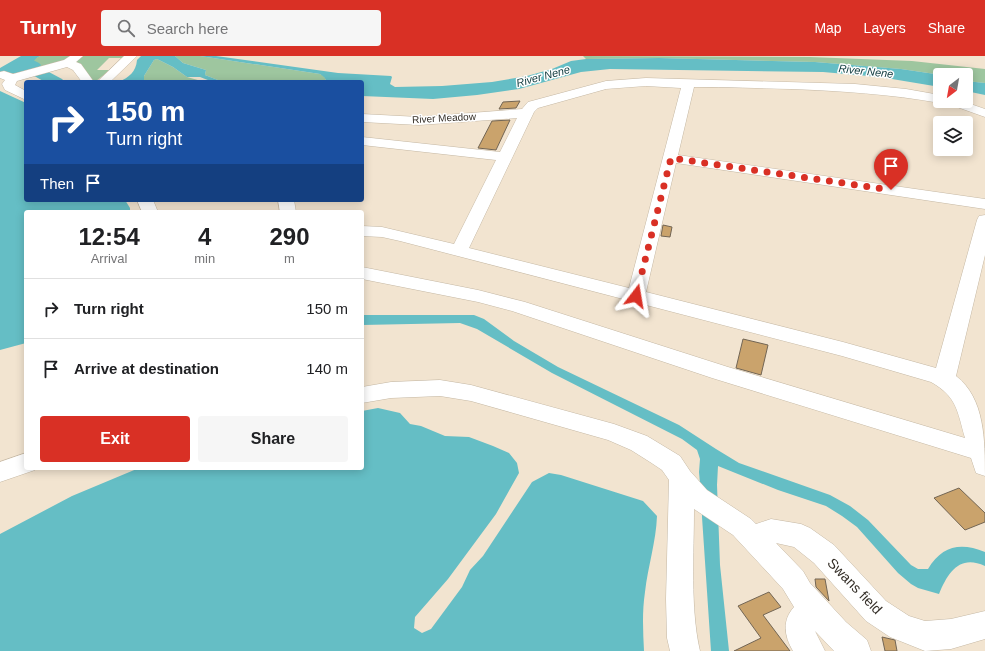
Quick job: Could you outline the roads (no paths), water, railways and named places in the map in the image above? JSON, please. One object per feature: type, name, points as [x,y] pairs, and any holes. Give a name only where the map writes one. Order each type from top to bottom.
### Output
[{"type":"street","points":[[105,80],[131,56]]},
{"type":"street","points":[[24,95],[10,87],[5,76],[30,74],[73,59],[87,80]]},
{"type":"street","points":[[459,251],[526,113],[530,107],[537,104],[606,85],[646,82],[856,88],[906,93],[933,98]]},
{"type":"street","points":[[636,296],[688,84]]},
{"type":"street","points":[[970,108],[985,113]]},
{"type":"street","name":"River Meadow","points":[[364,118],[419,121],[526,113]]},
{"type":"street","points":[[364,141],[505,157]]},
{"type":"street","points":[[671,158],[985,204]]},
{"type":"street","points":[[944,379],[985,220]]},
{"type":"street","points":[[364,230],[382,232],[459,251],[924,371],[950,383],[966,401],[983,459]]},
{"type":"street","points":[[364,273],[478,296],[518,306],[983,459]]},
{"type":"street","points":[[364,395],[391,390],[433,388],[471,393],[614,433],[639,443],[671,463],[689,488],[726,517],[742,527],[793,580],[800,592],[813,607],[856,651]]},
{"type":"street","points":[[0,472],[24,464]]},
{"type":"street","points":[[685,651],[682,638],[680,599],[689,488]]},
{"type":"street","name":"Swans field","points":[[751,537],[771,530],[801,536],[824,554],[876,611],[900,628],[925,636],[951,634],[985,625]]},
{"type":"street","points":[[810,651],[801,636],[800,622],[813,607]]},
{"type":"water","points":[[21,56],[40,56],[33,60],[41,65],[39,68],[18,74],[0,73],[0,68]]},
{"type":"water","points":[[141,56],[175,56],[183,63],[206,70],[205,75],[218,80],[208,80],[200,77],[187,77],[173,67],[157,59],[154,60],[144,76],[144,80],[122,80],[134,71],[137,60]]},
{"type":"water","points":[[200,56],[216,56],[338,73],[391,76],[390,84],[395,87],[442,86],[492,82],[527,76],[552,69],[571,61],[586,59],[659,58],[815,62],[901,69],[933,74],[933,86],[880,77],[823,72],[610,69],[581,72],[519,89],[433,99],[364,96],[364,80],[326,80],[320,74]]},
{"type":"water","points":[[973,82],[985,83],[985,95],[973,92]]},
{"type":"water","points":[[0,91],[24,102],[24,202],[126,202],[130,210],[24,210],[24,344],[0,350]]},
{"type":"water","points":[[364,315],[474,315],[484,319],[514,341],[558,367],[679,425],[739,463],[830,495],[850,506],[868,520],[911,565],[918,569],[928,569],[939,555],[952,548],[960,547],[968,547],[985,552],[985,566],[969,562],[956,567],[946,579],[939,594],[918,588],[898,573],[857,527],[826,506],[778,490],[718,466],[717,485],[720,565],[729,651],[711,651],[699,472],[700,459],[697,450],[682,439],[552,373],[477,329],[460,323],[364,325]]},
{"type":"water","points":[[378,408],[400,413],[410,424],[421,426],[445,436],[469,437],[493,446],[509,453],[517,463],[519,473],[496,514],[448,579],[415,617],[414,628],[422,633],[431,629],[462,587],[470,570],[483,556],[532,482],[549,473],[561,475],[643,501],[657,516],[644,599],[644,651],[0,651],[0,534],[72,496],[134,470],[364,470],[364,411]]},
{"type":"waterway","name":"River Nene","points":[[31,56],[23,62],[25,65],[53,80]]}]
